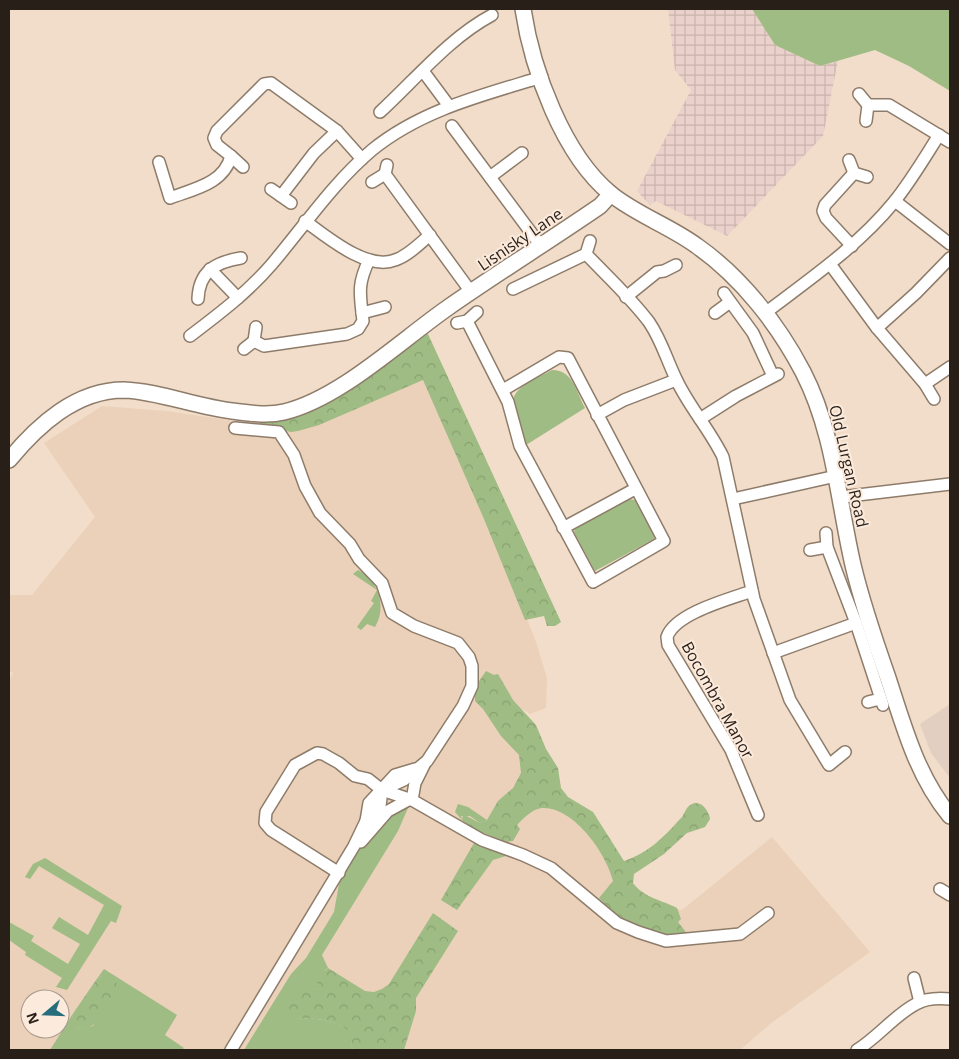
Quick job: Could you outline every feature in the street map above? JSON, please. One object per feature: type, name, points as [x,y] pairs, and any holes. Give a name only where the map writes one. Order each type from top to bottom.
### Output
[{"type":"street","name":"Old Lurgan Road","points":[[523,9],[526,32],[554,112],[574,152],[596,180],[611,194],[631,208],[696,245],[733,276],[765,313],[784,340],[807,381],[822,416],[841,497],[853,565],[905,729],[925,780],[950,816]]},
{"type":"street","points":[[388,109],[423,71],[483,27],[492,15]]},
{"type":"street","points":[[423,71],[449,106]]},
{"type":"street","points":[[190,336],[238,298],[271,265],[326,195],[362,160],[402,131],[449,106],[542,77]]},
{"type":"street","points":[[243,167],[217,145],[214,138],[217,131],[264,84],[271,83],[337,131],[362,160]]},
{"type":"street","points":[[860,94],[868,106],[866,121]]},
{"type":"street","points":[[868,106],[889,105],[950,142]]},
{"type":"street","points":[[452,126],[541,246]]},
{"type":"street","points":[[282,196],[314,154],[337,131]]},
{"type":"street","points":[[765,313],[852,246],[895,201],[939,135]]},
{"type":"street","points":[[490,177],[522,153]]},
{"type":"street","points":[[159,162],[171,204],[221,176],[228,167],[231,156]]},
{"type":"street","points":[[849,160],[854,173]]},
{"type":"street","points":[[372,182],[386,169],[471,292]]},
{"type":"street","points":[[852,246],[826,218],[823,211],[825,205],[854,173]]},
{"type":"street","points":[[854,173],[867,177]]},
{"type":"street","points":[[271,189],[291,203]]},
{"type":"street","name":"Lisnisky Lane","points":[[9,460],[36,431],[66,407],[86,396],[102,392],[125,390],[211,409],[257,414],[282,412],[312,404],[332,392],[445,309],[600,206],[611,194]]},
{"type":"street","points":[[895,201],[950,244]]},
{"type":"street","points":[[305,221],[341,247],[370,260],[386,263],[398,260],[430,235]]},
{"type":"street","points":[[519,289],[586,254],[590,241]]},
{"type":"street","points":[[586,254],[648,321],[664,346],[676,380],[723,457],[752,591],[790,700],[832,769],[845,752]]},
{"type":"street","points":[[198,299],[198,285],[210,269],[224,261],[242,258]]},
{"type":"street","points":[[877,328],[916,293],[950,258]]},
{"type":"street","points":[[254,340],[264,346],[347,334],[358,329],[363,321],[358,291],[361,276],[370,260]]},
{"type":"street","points":[[626,297],[657,272],[679,264]]},
{"type":"street","points":[[830,264],[877,328],[925,384],[934,399]]},
{"type":"street","points":[[210,269],[238,298]]},
{"type":"street","points":[[700,419],[777,375],[754,333],[727,297],[716,313]]},
{"type":"street","points":[[362,313],[385,307]]},
{"type":"street","points":[[478,312],[462,322],[503,390],[517,429],[520,446],[593,582],[664,541],[635,489],[568,358],[559,357],[503,390]]},
{"type":"street","points":[[244,349],[254,340],[256,327]]},
{"type":"street","points":[[925,384],[950,367]]},
{"type":"street","points":[[597,415],[624,400],[676,380]]},
{"type":"street","points":[[235,428],[279,432],[294,455],[306,486],[320,513],[350,544],[354,552],[382,583],[392,613],[414,626],[458,643],[469,656],[472,666],[470,694],[420,766],[411,800],[388,812],[361,843],[354,846]]},
{"type":"street","points":[[733,499],[836,476]]},
{"type":"street","points":[[841,497],[950,484]]},
{"type":"street","points":[[563,528],[635,489]]},
{"type":"street","points":[[826,533],[827,547],[856,623],[882,702],[868,702]]},
{"type":"street","points":[[810,550],[827,547]]},
{"type":"street","name":"Bocombra Manor","points":[[752,591],[690,615],[676,624],[667,637],[668,644],[731,750],[758,815]]},
{"type":"street","points":[[773,653],[856,623]]},
{"type":"street","points":[[338,873],[271,830],[265,823],[266,812],[295,765],[317,753],[329,756],[355,776],[368,779],[382,790],[411,800],[482,840],[523,855],[551,868],[617,923],[659,939],[666,941],[697,940],[740,934],[768,913]]},
{"type":"street","points":[[231,1050],[354,846],[366,821],[370,803],[395,775],[420,766]]},
{"type":"street","points":[[940,889],[950,895]]},
{"type":"street","points":[[914,978],[920,1002]]},
{"type":"street","points":[[857,1050],[920,1002],[932,998],[950,999]]},
{"type":"shaded area","points":[[668,9],[752,9],[775,45],[820,66],[838,61],[823,136],[727,236],[656,201],[650,205],[637,191],[691,90],[675,70]]},
{"type":"shaded area","points":[[427,367],[536,642],[547,678],[546,708],[530,714],[491,689],[557,793],[591,823],[626,896],[682,910],[772,837],[870,952],[770,1024],[740,1050],[9,1050],[9,680],[13,673],[9,670],[9,595],[32,595],[95,517],[44,443],[102,406],[166,411],[241,422],[287,423]]},
{"type":"shaded area","points":[[950,704],[950,778],[931,753],[920,724]]},
{"type":"green space","points":[[752,9],[950,9],[950,91],[909,66],[875,50],[820,66],[775,45]]},
{"type":"green space","points":[[427,332],[561,622],[555,626],[547,626],[544,616],[525,620],[484,519],[423,380],[319,425],[298,431],[291,432],[260,425],[260,421],[276,417]]},
{"type":"green space","points":[[552,370],[559,371],[569,378],[585,408],[526,445],[513,400],[523,386]]},
{"type":"green space","points":[[628,499],[635,500],[654,534],[654,539],[595,571],[574,532],[575,529]]},
{"type":"green space","points":[[358,570],[371,580],[377,590],[353,574]]},
{"type":"green space","points":[[377,590],[380,603],[379,620],[375,627],[367,624],[361,630],[357,627],[374,603],[371,601]]},
{"type":"green space","points":[[486,671],[494,675],[498,674],[513,700],[536,725],[546,749],[558,768],[561,788],[568,797],[593,812],[624,861],[633,858],[655,844],[681,818],[689,806],[696,803],[706,809],[710,819],[705,827],[687,833],[664,854],[634,874],[633,883],[642,892],[677,908],[681,919],[678,922],[689,936],[665,936],[647,931],[620,917],[605,904],[599,898],[613,881],[604,858],[577,823],[554,809],[542,808],[528,814],[517,825],[520,829],[513,841],[507,842],[473,829],[462,820],[463,814],[480,823],[487,820],[498,801],[513,788],[521,773],[519,755],[501,736],[483,709],[475,701],[475,687]]},
{"type":"green space","points":[[458,804],[468,807],[487,820],[480,823],[470,816],[461,816],[462,820],[455,812]]},
{"type":"green space","points":[[401,808],[408,808],[398,831],[322,955],[328,968],[325,970],[318,990],[296,989],[294,1019],[326,1020],[341,1025],[354,1035],[351,1045],[353,1050],[244,1050],[291,974],[306,958],[334,912],[339,884],[356,853],[392,812]]},
{"type":"green space","points":[[480,842],[509,855],[493,860],[457,910],[441,900],[474,843]]},
{"type":"green space","points":[[45,858],[122,906],[116,923],[111,921],[68,989],[56,987],[62,978],[25,955],[26,952],[9,940],[9,922],[34,936],[31,941],[68,964],[80,944],[52,928],[59,917],[88,935],[104,905],[39,866],[30,879],[25,877],[33,864]]},
{"type":"green space","points":[[433,913],[458,931],[416,998],[416,1011],[404,1050],[353,1050],[351,1045],[353,1035],[340,1025],[326,1020],[294,1019],[286,1012],[290,992],[296,988],[318,990],[317,978],[328,968],[365,991],[374,992],[382,989],[389,984]]},
{"type":"green space","points":[[104,969],[177,1015],[165,1035],[184,1048],[182,1050],[50,1050],[57,1039],[70,1039],[70,1018],[72,1015],[77,1029],[93,1026],[99,1018],[103,975],[96,980]]},
{"type":"green space","points":[[103,975],[109,975],[115,980],[117,988],[115,994],[104,1013],[93,1025],[77,1029],[72,1015],[96,980]]}]
